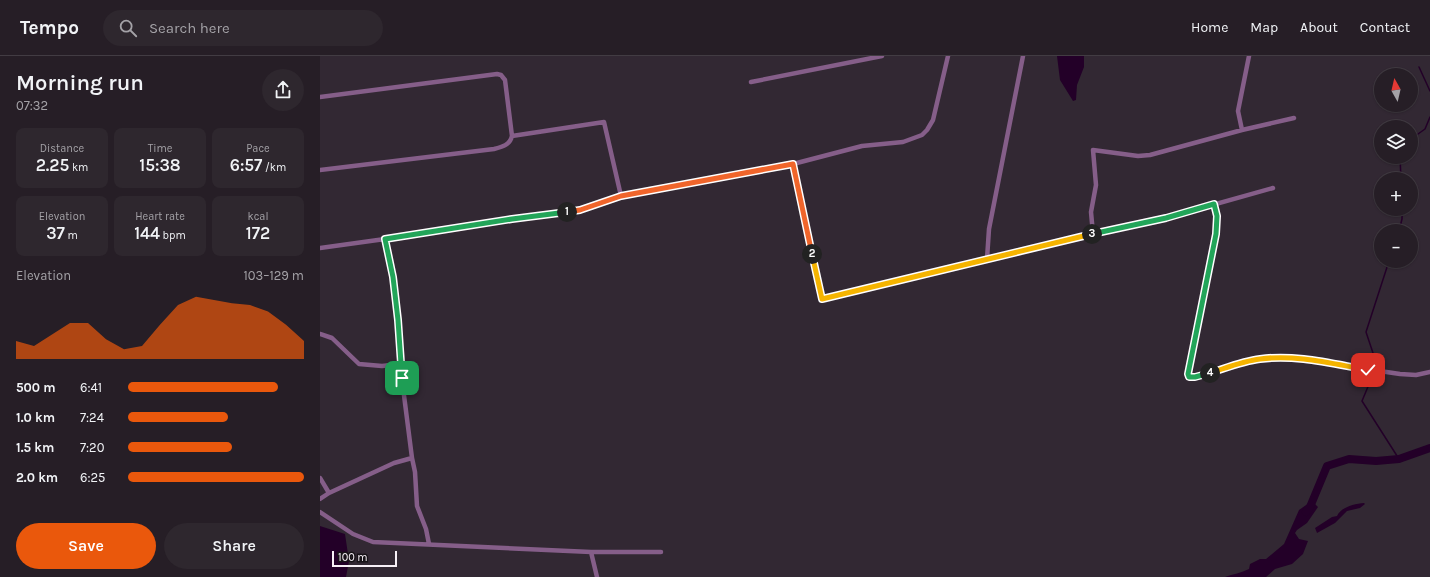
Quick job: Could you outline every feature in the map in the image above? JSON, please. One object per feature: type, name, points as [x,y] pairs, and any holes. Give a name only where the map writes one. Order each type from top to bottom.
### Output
[{"type":"street","points":[[751,82],[882,56]]},
{"type":"street","points":[[320,248],[580,210],[621,196],[793,164],[862,146],[903,142],[922,135],[928,130],[933,120],[948,56]]},
{"type":"street","points":[[987,259],[990,229],[1023,56]]},
{"type":"street","points":[[1242,130],[1238,111],[1249,56]]},
{"type":"street","points":[[320,97],[497,74],[501,75],[505,80],[512,136],[509,143],[494,149],[320,170]]},
{"type":"street","points":[[1093,234],[1091,212],[1096,186],[1093,150],[1143,156],[1294,118]]},
{"type":"street","points":[[512,136],[604,122],[621,196]]},
{"type":"street","points":[[793,164],[822,299],[1166,218],[1273,188]]},
{"type":"street","points":[[1214,204],[1217,216],[1216,229],[1189,365],[1189,377],[1195,377],[1252,360],[1277,357],[1409,375],[1430,372]]},
{"type":"street","points":[[385,239],[398,320],[400,364],[415,472],[417,506],[426,529],[429,544]]},
{"type":"street","points":[[320,334],[332,338],[359,364],[382,366],[400,364]]},
{"type":"street","points":[[320,499],[329,493],[394,463],[412,458]]},
{"type":"street","points":[[320,478],[329,493]]},
{"type":"street","points":[[320,512],[353,534],[373,542],[591,552],[661,552]]},
{"type":"street","points":[[591,552],[597,577]]},
{"type":"shaded area","points":[[1057,56],[1084,56],[1084,67],[1077,85],[1076,100],[1073,101],[1060,80]]},
{"type":"shaded area","points":[[1309,503],[1315,504],[1318,507],[1307,523],[1295,533],[1299,539],[1308,541],[1303,554],[1292,564],[1275,569],[1266,577],[1225,577],[1249,569],[1250,564],[1260,559],[1266,559],[1284,544],[1299,510]]},
{"type":"shaded area","points":[[1365,504],[1360,508],[1347,511],[1335,523],[1317,533],[1315,528],[1332,517],[1337,516],[1345,508]]},
{"type":"shaded area","points":[[320,526],[345,534],[349,561],[346,577],[320,577]]},
{"type":"waterway","points":[[1419,67],[1430,91]]},
{"type":"waterway","points":[[1418,134],[1425,129],[1430,117]]},
{"type":"waterway","points":[[1400,164],[1401,172]]},
{"type":"waterway","points":[[1401,224],[1402,216]]},
{"type":"waterway","points":[[1387,268],[1366,332],[1377,365],[1362,401],[1399,459]]},
{"type":"waterway","points":[[1306,512],[1310,507],[1327,466],[1349,459],[1376,461],[1399,459],[1430,448]]},
{"type":"route","points":[[402,378],[393,277],[385,239],[580,210],[621,196],[793,164],[822,299],[1166,218],[1214,204],[1217,216],[1216,234],[1195,333],[1189,365],[1189,377],[1195,377],[1252,360],[1277,357],[1368,370]]}]
